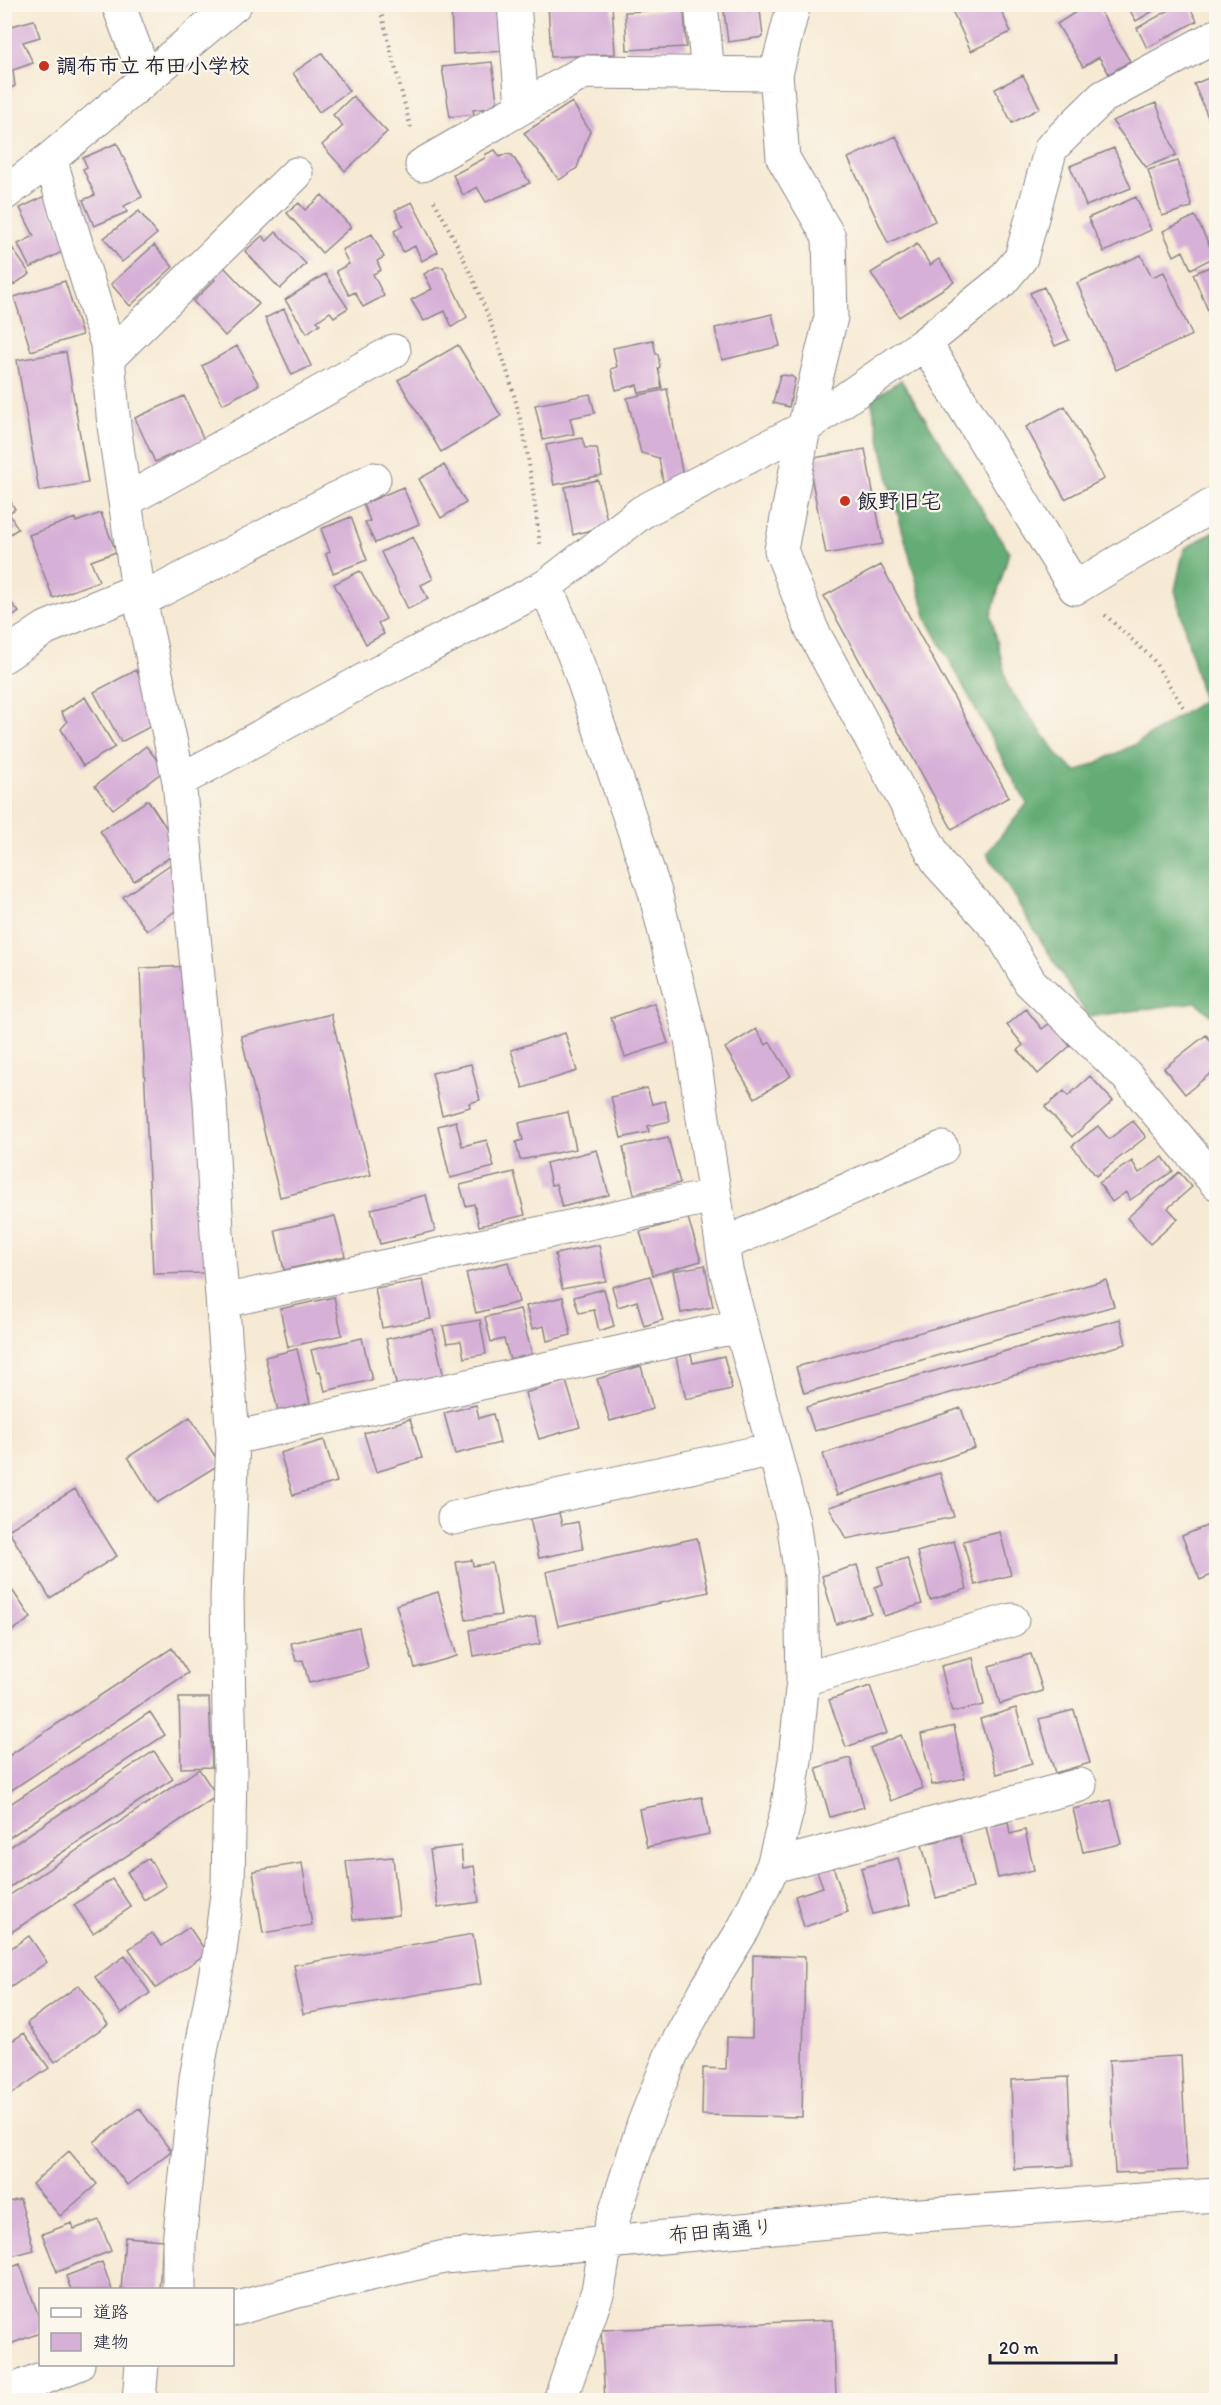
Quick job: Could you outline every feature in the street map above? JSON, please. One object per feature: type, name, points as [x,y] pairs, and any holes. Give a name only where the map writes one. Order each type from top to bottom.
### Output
[{"type":"street","points":[[118,4],[146,78]]},
{"type":"street","points":[[4,194],[50,159],[235,4]]},
{"type":"street","points":[[514,4],[522,106]]},
{"type":"street","points":[[701,4],[708,73]]},
{"type":"street","points":[[794,4],[776,74],[783,158],[829,237],[831,317],[804,428],[781,550],[812,630],[939,864],[1001,932],[1030,982],[1126,1075],[1216,1183]]},
{"type":"street","points":[[179,781],[366,679],[546,586],[642,512],[804,428],[925,343],[1001,282],[1021,258],[1051,148],[1103,97],[1216,36]]},
{"type":"street","points":[[422,165],[584,72],[776,74]]},
{"type":"street","points":[[50,159],[107,344],[114,426],[139,595],[179,781],[201,1002],[233,1438],[227,1598],[230,1772],[228,1886],[220,1951],[196,2078],[179,2243],[179,2288]]},
{"type":"street","points":[[108,358],[296,174]]},
{"type":"street","points":[[925,343],[1076,588],[1216,503]]},
{"type":"street","points":[[125,501],[394,351]]},
{"type":"street","points":[[4,657],[46,628],[139,595],[374,479]]},
{"type":"street","points":[[546,586],[578,665],[655,892],[691,1039],[722,1245],[739,1326],[792,1521],[801,1576],[803,1679],[789,1801],[773,1866],[744,1928],[706,1990],[672,2053],[644,2123],[606,2241],[598,2291],[560,2400]]},
{"type":"street","points":[[722,1245],[942,1148]]},
{"type":"street","points":[[223,1301],[714,1196]]},
{"type":"street","points":[[233,1438],[739,1326]]},
{"type":"street","points":[[454,1518],[774,1449]]},
{"type":"street","points":[[803,1679],[1012,1620]]},
{"type":"street","points":[[773,1866],[1080,1785]]},
{"type":"street","name":"布田南通り","points":[[234,2309],[294,2292],[444,2257],[872,2218],[1216,2195]]},
{"type":"street","points":[[4,2394],[73,2366]]},
{"type":"street","points":[[139,2400],[142,2366]]},
{"type":"path","points":[[379,4],[428,190],[454,236],[500,346],[524,436],[546,586]]},
{"type":"path","points":[[1076,588],[1152,658],[1184,708]]},
{"type":"green space","points":[[901,380],[1009,552],[991,616],[1008,687],[1061,759],[1077,772],[1136,744],[1203,701],[1175,590],[1184,549],[1216,530],[1216,1020],[1196,1002],[1088,1017],[987,853],[1027,804],[927,619],[891,489],[871,399]]},
{"type":"building","points":[[451,4],[501,4],[504,51],[453,54]]},
{"type":"building","points":[[548,4],[612,4],[615,54],[551,57]]},
{"type":"building","points":[[723,4],[746,4],[747,11],[760,10],[763,37],[728,42]]},
{"type":"building","points":[[949,4],[998,4],[1011,32],[971,51]]},
{"type":"building","points":[[1088,4],[1096,4],[1130,61],[1109,74],[1099,57],[1083,67],[1057,24]]},
{"type":"building","points":[[1126,4],[1165,4],[1136,21]]},
{"type":"building","points":[[1180,4],[1188,4],[1197,21],[1147,48],[1137,28]]},
{"type":"building","points":[[684,9],[686,47],[627,50],[625,12]]},
{"type":"building","points":[[34,20],[40,37],[23,42],[33,63],[13,70],[15,86],[4,91],[4,28]]},
{"type":"building","points":[[322,53],[349,91],[319,112],[293,73]]},
{"type":"building","points":[[492,62],[497,101],[490,108],[473,110],[474,114],[450,117],[442,67]]},
{"type":"building","points":[[1023,75],[1040,108],[1012,123],[995,89]]},
{"type":"building","points":[[1216,75],[1216,136],[1194,84]]},
{"type":"building","points":[[353,96],[387,132],[345,171],[322,145],[343,126],[333,115]]},
{"type":"building","points":[[572,102],[590,131],[577,168],[559,180],[524,133]]},
{"type":"building","points":[[1156,103],[1176,155],[1146,167],[1112,121]]},
{"type":"building","points":[[896,136],[935,221],[888,243],[848,158]]},
{"type":"building","points":[[117,143],[142,197],[124,206],[127,212],[94,226],[83,200],[95,195],[83,169],[87,167],[83,158]]},
{"type":"building","points":[[1114,148],[1131,188],[1086,206],[1070,166]]},
{"type":"building","points":[[495,150],[500,157],[506,154],[512,155],[530,183],[486,202],[477,187],[463,195],[453,175]]},
{"type":"building","points":[[1178,161],[1192,207],[1162,216],[1148,170]]},
{"type":"building","points":[[322,195],[351,227],[322,253],[287,213],[299,203],[305,210]]},
{"type":"building","points":[[45,196],[70,248],[30,268],[18,244],[34,236],[20,208]]},
{"type":"building","points":[[1136,197],[1151,230],[1104,252],[1088,218]]},
{"type":"building","points":[[412,202],[438,252],[422,261],[415,246],[403,252],[394,231],[403,226],[395,210]]},
{"type":"building","points":[[139,211],[157,234],[122,262],[104,238]]},
{"type":"building","points":[[1195,216],[1215,257],[1191,269],[1183,251],[1174,256],[1163,231]]},
{"type":"building","points":[[276,232],[306,264],[280,289],[245,251],[262,236],[267,241]]},
{"type":"building","points":[[372,234],[384,257],[377,261],[381,270],[373,274],[384,296],[363,307],[355,292],[349,295],[336,271],[349,264],[342,250]]},
{"type":"building","points":[[4,236],[30,274],[4,291]]},
{"type":"building","points":[[917,244],[930,265],[939,259],[954,282],[899,317],[871,273]]},
{"type":"building","points":[[154,245],[173,267],[130,306],[111,284]]},
{"type":"building","points":[[1141,255],[1152,277],[1164,272],[1192,335],[1116,370],[1077,283]]},
{"type":"building","points":[[1216,264],[1216,316],[1211,318],[1193,274]]},
{"type":"building","points":[[224,267],[259,304],[225,336],[193,301],[215,280],[212,277]]},
{"type":"building","points":[[436,267],[443,267],[467,317],[452,327],[445,311],[424,321],[411,300],[432,289],[424,274]]},
{"type":"building","points":[[325,274],[348,308],[334,317],[330,312],[317,321],[320,324],[307,333],[285,300]]},
{"type":"building","points":[[65,281],[82,335],[31,351],[14,297]]},
{"type":"building","points":[[1044,287],[1069,340],[1055,346],[1030,293]]},
{"type":"building","points":[[284,309],[311,366],[292,375],[265,318]]},
{"type":"building","points":[[772,314],[780,346],[722,360],[715,328]]},
{"type":"building","points":[[653,340],[656,354],[658,354],[662,388],[639,393],[637,385],[616,390],[611,369],[617,367],[613,348]]},
{"type":"building","points":[[458,345],[501,416],[441,452],[398,380]]},
{"type":"building","points":[[237,346],[259,385],[223,404],[202,366]]},
{"type":"building","points":[[66,352],[88,483],[39,491],[17,360]]},
{"type":"building","points":[[780,375],[791,376],[795,379],[789,407],[773,403]]},
{"type":"building","points":[[667,389],[683,477],[663,482],[659,458],[641,453],[627,398]]},
{"type":"building","points":[[590,394],[595,413],[570,418],[574,434],[543,440],[535,405]]},
{"type":"building","points":[[184,396],[204,440],[155,462],[135,418]]},
{"type":"building","points":[[1065,406],[1104,479],[1065,499],[1026,427]]},
{"type":"building","points":[[582,438],[585,448],[597,448],[602,475],[554,485],[546,445]]},
{"type":"building","name":"飯野旧宅","points":[[865,449],[883,544],[826,554],[808,459]]},
{"type":"building","points":[[444,465],[466,503],[441,518],[419,479]]},
{"type":"building","points":[[598,480],[608,525],[573,535],[565,487]]},
{"type":"building","points":[[403,487],[419,524],[375,543],[365,522],[370,521],[363,504]]},
{"type":"building","points":[[4,491],[15,509],[9,513],[18,529],[4,538]]},
{"type":"building","points":[[101,513],[116,552],[91,561],[99,581],[53,598],[29,535],[75,518],[76,522]]},
{"type":"building","points":[[351,517],[367,560],[333,573],[326,554],[330,552],[321,529]]},
{"type":"building","points":[[413,537],[433,579],[421,585],[428,599],[408,609],[381,552]]},
{"type":"building","points":[[881,565],[1009,797],[952,829],[824,596]]},
{"type":"building","points":[[360,571],[386,619],[378,623],[384,634],[366,644],[334,584]]},
{"type":"building","points":[[4,594],[19,612],[4,623]]},
{"type":"building","points":[[136,670],[163,720],[121,742],[94,692]]},
{"type":"building","points":[[85,697],[115,747],[83,766],[61,729],[67,722],[61,712]]},
{"type":"building","points":[[146,746],[165,770],[113,809],[95,786]]},
{"type":"building","points":[[148,800],[181,850],[134,881],[100,831]]},
{"type":"building","points":[[171,864],[181,907],[147,931],[123,897]]},
{"type":"building","points":[[193,966],[206,1273],[153,1274],[140,968]]},
{"type":"building","points":[[654,1003],[668,1043],[625,1057],[611,1018]]},
{"type":"building","points":[[1026,1009],[1042,1029],[1050,1023],[1070,1046],[1038,1074],[1018,1050],[1023,1045],[1007,1025]]},
{"type":"building","points":[[331,1014],[371,1175],[280,1197],[241,1036]]},
{"type":"building","points":[[756,1029],[766,1045],[770,1042],[791,1076],[755,1098],[725,1048]]},
{"type":"building","points":[[565,1033],[577,1071],[523,1088],[511,1050]]},
{"type":"building","points":[[1206,1035],[1216,1048],[1216,1069],[1185,1094],[1164,1068]]},
{"type":"building","points":[[471,1064],[480,1100],[469,1103],[470,1107],[442,1115],[432,1073]]},
{"type":"building","points":[[1090,1076],[1113,1101],[1072,1137],[1045,1107],[1064,1091],[1068,1096]]},
{"type":"building","points":[[647,1088],[652,1104],[665,1101],[670,1121],[648,1126],[649,1132],[621,1138],[611,1097]]},
{"type":"building","points":[[568,1112],[576,1149],[520,1160],[516,1142],[523,1140],[519,1123]]},
{"type":"building","points":[[456,1121],[462,1146],[487,1140],[494,1167],[450,1178],[438,1126]]},
{"type":"building","points":[[1133,1121],[1146,1137],[1096,1176],[1072,1146],[1098,1126],[1109,1139]]},
{"type":"building","points":[[668,1137],[680,1183],[634,1194],[623,1147]]},
{"type":"building","points":[[597,1150],[609,1195],[562,1207],[556,1184],[551,1185],[546,1163]]},
{"type":"building","points":[[1163,1157],[1173,1171],[1130,1200],[1126,1192],[1112,1202],[1099,1183],[1132,1161],[1139,1173]]},
{"type":"building","points":[[514,1172],[525,1215],[479,1226],[474,1204],[466,1206],[460,1185]]},
{"type":"building","points":[[1179,1172],[1192,1187],[1168,1208],[1178,1219],[1150,1244],[1127,1218]]},
{"type":"building","points":[[426,1195],[435,1231],[380,1244],[371,1209]]},
{"type":"building","points":[[335,1216],[345,1256],[284,1270],[275,1230]]},
{"type":"building","points":[[688,1218],[701,1261],[653,1275],[640,1232]]},
{"type":"building","points":[[599,1245],[606,1281],[562,1289],[555,1254]]},
{"type":"building","points":[[508,1262],[519,1302],[476,1313],[466,1273]]},
{"type":"building","points":[[705,1265],[713,1307],[681,1313],[673,1271]]},
{"type":"building","points":[[650,1276],[663,1320],[644,1326],[637,1301],[618,1307],[612,1287]]},
{"type":"building","points":[[423,1280],[431,1319],[382,1328],[375,1288]]},
{"type":"building","points":[[1106,1280],[1114,1306],[804,1393],[796,1367]]},
{"type":"building","points":[[604,1289],[614,1326],[599,1331],[594,1310],[579,1313],[574,1297]]},
{"type":"building","points":[[334,1297],[342,1335],[288,1347],[280,1309]]},
{"type":"building","points":[[563,1297],[571,1335],[547,1341],[544,1326],[532,1329],[526,1306]]},
{"type":"building","points":[[520,1309],[532,1354],[510,1360],[504,1339],[491,1342],[485,1317]]},
{"type":"building","points":[[1120,1319],[1126,1344],[814,1431],[806,1407]]},
{"type":"building","points":[[480,1320],[486,1354],[464,1358],[461,1341],[447,1343],[443,1326]]},
{"type":"building","points":[[433,1329],[444,1378],[397,1388],[386,1339]]},
{"type":"building","points":[[362,1338],[372,1380],[325,1391],[311,1350]]},
{"type":"building","points":[[297,1349],[310,1403],[278,1411],[265,1357]]},
{"type":"building","points":[[691,1354],[693,1363],[724,1356],[732,1389],[686,1399],[676,1357]]},
{"type":"building","points":[[641,1366],[653,1409],[610,1421],[597,1379]]},
{"type":"building","points":[[566,1381],[580,1427],[539,1439],[525,1393]]},
{"type":"building","points":[[476,1405],[479,1418],[493,1414],[500,1443],[455,1454],[444,1413]]},
{"type":"building","points":[[961,1408],[975,1448],[837,1495],[823,1454]]},
{"type":"building","points":[[190,1417],[220,1464],[157,1503],[128,1457]]},
{"type":"building","points":[[410,1419],[422,1458],[376,1472],[364,1433]]},
{"type":"building","points":[[324,1440],[337,1482],[293,1495],[280,1453]]},
{"type":"building","points":[[940,1473],[954,1517],[846,1539],[829,1507]]},
{"type":"building","points":[[75,1489],[117,1556],[50,1598],[8,1530]]},
{"type":"building","points":[[559,1513],[562,1525],[578,1522],[583,1549],[539,1558],[530,1519]]},
{"type":"building","points":[[1216,1522],[1216,1573],[1200,1580],[1182,1536]]},
{"type":"building","points":[[1000,1532],[1011,1575],[975,1585],[963,1541]]},
{"type":"building","points":[[697,1538],[709,1592],[558,1626],[546,1572]]},
{"type":"building","points":[[954,1541],[967,1589],[930,1600],[917,1552]]},
{"type":"building","points":[[907,1558],[922,1604],[884,1616],[875,1587],[883,1584],[878,1567]]},
{"type":"building","points":[[472,1560],[473,1566],[492,1563],[501,1615],[466,1620],[456,1562]]},
{"type":"building","points":[[857,1565],[871,1613],[836,1624],[822,1576]]},
{"type":"building","points":[[4,1578],[31,1618],[4,1636]]},
{"type":"building","points":[[438,1592],[457,1656],[415,1668],[396,1605]]},
{"type":"building","points":[[535,1617],[540,1644],[474,1656],[470,1630]]},
{"type":"building","points":[[359,1628],[368,1669],[309,1683],[303,1660],[296,1661],[291,1643]]},
{"type":"building","points":[[172,1648],[188,1673],[4,1795],[4,1759]]},
{"type":"building","points":[[1031,1654],[1043,1691],[1000,1704],[989,1666]]},
{"type":"building","points":[[973,1658],[984,1705],[952,1712],[941,1666]]},
{"type":"building","points":[[870,1686],[887,1733],[846,1747],[829,1700]]},
{"type":"building","points":[[179,1698],[209,1698],[212,1767],[181,1768]]},
{"type":"building","points":[[1016,1708],[1032,1764],[997,1774],[980,1719]]},
{"type":"building","points":[[1074,1710],[1090,1763],[1055,1773],[1039,1719]]},
{"type":"building","points":[[150,1712],[165,1735],[4,1841],[4,1808]]},
{"type":"building","points":[[954,1726],[965,1778],[932,1785],[921,1734]]},
{"type":"building","points":[[901,1735],[923,1788],[891,1801],[870,1748]]},
{"type":"building","points":[[154,1751],[173,1779],[4,1891],[4,1851]]},
{"type":"building","points":[[850,1758],[864,1807],[830,1817],[816,1768]]},
{"type":"building","points":[[199,1769],[217,1796],[4,1937],[4,1899]]},
{"type":"building","points":[[702,1797],[709,1834],[647,1847],[639,1809]]},
{"type":"building","points":[[1111,1800],[1121,1844],[1083,1852],[1073,1809]]},
{"type":"building","points":[[1008,1822],[1010,1834],[1025,1830],[1034,1870],[998,1878],[986,1827]]},
{"type":"building","points":[[960,1835],[973,1888],[936,1898],[922,1845]]},
{"type":"building","points":[[461,1846],[463,1868],[474,1866],[479,1902],[438,1908],[430,1850]]},
{"type":"building","points":[[393,1857],[399,1915],[353,1920],[346,1861]]},
{"type":"building","points":[[149,1858],[166,1886],[144,1900],[127,1872]]},
{"type":"building","points":[[898,1858],[910,1905],[873,1914],[861,1868]]},
{"type":"building","points":[[302,1863],[312,1925],[263,1933],[253,1871]]},
{"type":"building","points":[[833,1866],[848,1912],[804,1927],[795,1896],[823,1887],[817,1871]]},
{"type":"building","points":[[112,1879],[131,1907],[93,1933],[74,1905]]},
{"type":"building","points":[[189,1927],[207,1953],[156,1988],[129,1949],[152,1933],[162,1946]]},
{"type":"building","points":[[473,1934],[481,1984],[303,2014],[294,1965]]},
{"type":"building","points":[[29,1936],[47,1962],[4,1992],[4,1953]]},
{"type":"building","points":[[753,1955],[805,1957],[802,2117],[702,2115],[703,2068],[726,2069],[727,2037],[752,2038]]},
{"type":"building","points":[[125,1956],[150,1993],[121,2014],[95,1977]]},
{"type":"building","points":[[79,1985],[108,2024],[55,2062],[27,2023]]},
{"type":"building","points":[[24,2033],[49,2068],[7,2097],[4,2094],[4,2046]]},
{"type":"building","points":[[1181,2056],[1187,2170],[1115,2173],[1109,2060]]},
{"type":"building","points":[[1068,2077],[1072,2166],[1014,2169],[1011,2080]]},
{"type":"building","points":[[139,2108],[171,2151],[127,2185],[94,2142]]},
{"type":"building","points":[[69,2151],[97,2184],[60,2216],[32,2184]]},
{"type":"building","points":[[20,2199],[34,2250],[4,2258],[4,2212],[7,2211],[5,2203]]},
{"type":"building","points":[[99,2220],[111,2251],[57,2272],[42,2234],[72,2223],[74,2229]]},
{"type":"building","points":[[125,2237],[163,2240],[159,2288],[121,2288]]},
{"type":"building","points":[[102,2262],[111,2288],[70,2288],[66,2276]]},
{"type":"building","points":[[20,2264],[39,2317],[39,2333],[10,2344],[4,2328],[4,2270]]},
{"type":"building","points":[[833,2320],[836,2397],[755,2400],[605,2400],[601,2330]]},
{"type":"place","name":"調布市立 布田小学校","points":[[44,66]]},
{"type":"place","name":"飯野旧宅","points":[[845,501]]}]
